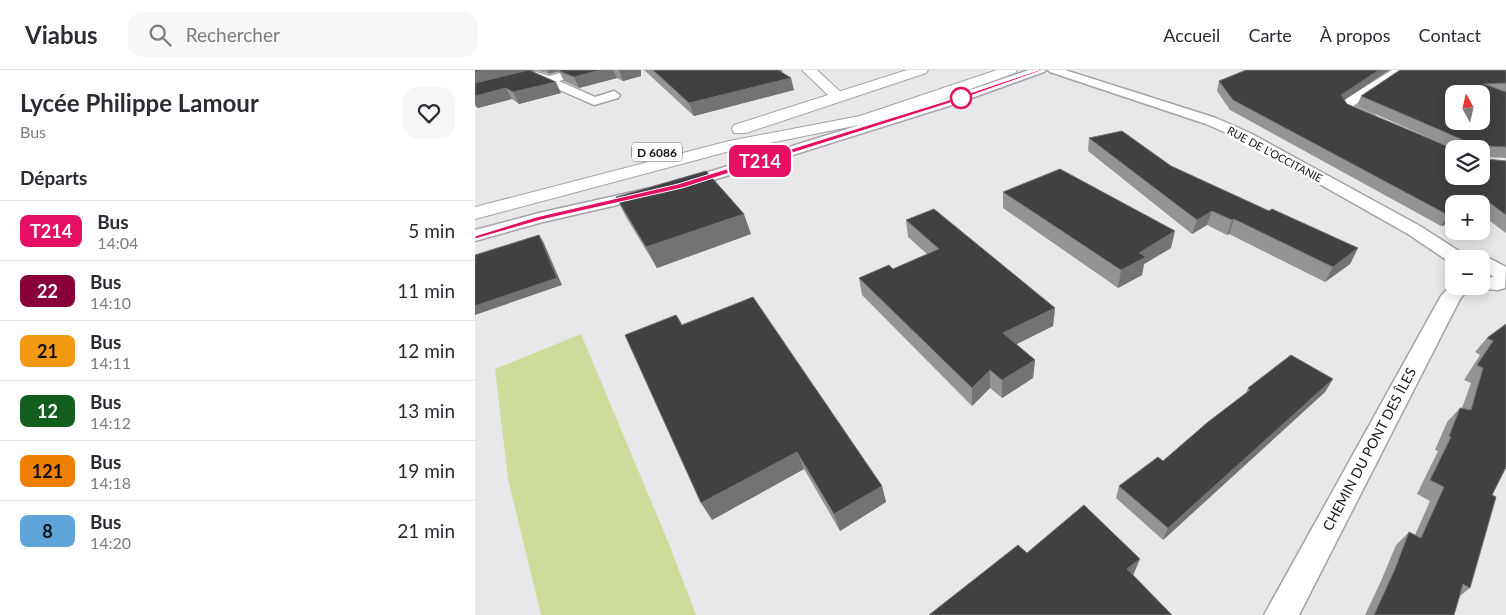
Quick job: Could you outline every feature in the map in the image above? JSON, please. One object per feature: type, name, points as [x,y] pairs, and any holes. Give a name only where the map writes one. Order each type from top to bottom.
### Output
[{"type":"main road","points":[[809,70],[837,96]]},
{"type":"main road","name":"D 6086","points":[[475,201],[739,129],[921,70]]},
{"type":"main road","name":"D 6086","points":[[475,213],[729,146],[863,120],[909,106],[1010,70]]},
{"type":"street","points":[[548,80],[585,70]]},
{"type":"street","points":[[837,96],[911,70]]},
{"type":"street","points":[[475,236],[539,218],[666,189],[951,101],[1040,70]]},
{"type":"street","name":"RUE DE L'OCCITANIE","points":[[1054,70],[1211,121],[1245,136],[1414,230],[1445,256]]},
{"type":"street","points":[[1384,126],[1349,109],[1345,105],[1400,70]]},
{"type":"street","points":[[475,90],[531,72],[594,101],[614,95]]},
{"type":"street","points":[[1490,263],[1504,275],[1502,282],[1490,284]]},
{"type":"street","name":"CHEMIN DU PONT DES ÎLES","points":[[1281,615],[1452,295]]},
{"type":"green space","points":[[581,334],[669,544],[696,615],[541,615],[508,479],[495,369]]},
{"type":"building","points":[[529,70],[556,82],[513,92],[506,88],[475,96],[475,83]]},
{"type":"building","points":[[601,70],[574,77],[559,71]]},
{"type":"building","points":[[653,70],[778,70],[791,78],[689,103]]},
{"type":"building","points":[[1246,70],[1379,70],[1341,95],[1347,104],[1445,145],[1445,185],[1490,185],[1490,159],[1506,161],[1506,215],[1490,203],[1490,195],[1445,195],[1445,213],[1233,100],[1219,81]]},
{"type":"building","points":[[1400,70],[1506,70],[1506,83],[1445,85],[1445,130],[1490,130],[1490,86],[1506,92],[1506,147],[1490,146],[1490,140],[1461,140],[1361,96]]},
{"type":"building","points":[[1122,131],[1171,166],[1269,211],[1272,209],[1358,248],[1333,267],[1234,219],[1232,220],[1212,211],[1197,220],[1089,138]]},
{"type":"building","points":[[1060,169],[1175,231],[1139,253],[1146,257],[1121,270],[1003,192]]},
{"type":"building","points":[[706,171],[744,214],[646,247],[616,197]]},
{"type":"building","points":[[934,209],[1055,308],[1003,333],[1035,360],[1002,380],[990,370],[972,388],[859,278],[889,265],[893,269],[939,249],[906,220]]},
{"type":"building","points":[[539,235],[557,278],[475,306],[475,255]]},
{"type":"building","points":[[753,297],[882,486],[834,514],[797,452],[701,503],[625,335],[676,315],[682,325]]},
{"type":"building","points":[[1506,324],[1506,467],[1492,495],[1496,497],[1470,588],[1463,584],[1454,615],[1374,615],[1409,532],[1421,538],[1444,487],[1430,480],[1451,437],[1449,436],[1460,408],[1471,410],[1483,368],[1477,365],[1493,341],[1487,338]]},
{"type":"building","points":[[1291,355],[1333,379],[1168,528],[1119,486],[1158,457],[1163,461],[1208,422],[1250,390],[1248,388]]},
{"type":"building","points":[[1084,505],[1140,559],[1127,569],[1172,615],[929,615],[1018,545],[1027,553]]},
{"type":"bus line","name":"T214","points":[[475,236],[539,218],[680,186],[951,101],[1040,70]]}]
